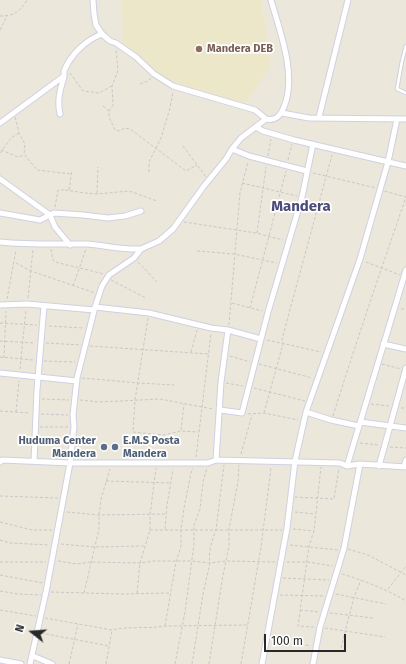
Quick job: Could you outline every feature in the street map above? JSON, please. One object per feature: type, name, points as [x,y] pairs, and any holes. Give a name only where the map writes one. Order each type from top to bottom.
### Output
[{"type":"street","points":[[93,0],[96,25],[102,34],[110,41],[116,43],[136,57],[154,74],[173,86],[255,110],[266,118],[272,120],[278,118],[282,113],[288,98],[289,82],[287,62],[271,0]]},
{"type":"street","points":[[319,117],[348,0]]},
{"type":"street","points":[[60,114],[58,103],[64,71],[72,57],[80,48],[93,38],[102,34]]},
{"type":"street","points":[[0,123],[64,75]]},
{"type":"street","points":[[282,113],[310,118],[406,119]]},
{"type":"street","points":[[0,242],[34,245],[87,244],[126,249],[141,249],[159,241],[173,229],[208,180],[241,138],[266,118]]},
{"type":"street","points":[[262,664],[287,529],[295,461],[304,420],[326,353],[360,260],[388,162],[397,119]]},
{"type":"street","points":[[256,127],[263,131],[294,140],[406,166]]},
{"type":"street","points":[[220,410],[242,413],[254,362],[302,197],[313,144]]},
{"type":"street","points":[[232,149],[249,156],[307,171]]},
{"type":"street","points":[[0,179],[52,214],[55,227],[70,245]]},
{"type":"street","points":[[0,214],[40,220],[52,214],[83,215],[108,218],[125,216],[140,211]]},
{"type":"street","points":[[30,664],[46,594],[51,560],[70,463],[74,427],[72,415],[77,379],[94,308],[102,286],[108,276],[134,258],[141,249]]},
{"type":"street","points":[[347,466],[406,272]]},
{"type":"street","points":[[0,305],[27,304],[149,313],[211,328],[228,330],[261,339]]},
{"type":"street","points":[[34,461],[38,378],[44,306]]},
{"type":"street","points":[[216,460],[221,382],[228,330]]},
{"type":"street","points":[[383,344],[406,349]]},
{"type":"street","points":[[379,466],[406,369]]},
{"type":"street","points":[[0,373],[38,378],[77,379]]},
{"type":"street","points":[[306,412],[331,420],[406,428]]},
{"type":"street","points":[[0,461],[70,463],[208,463],[216,460],[240,460],[322,462],[340,463],[347,466],[360,464],[405,467],[406,460]]},
{"type":"street","points":[[313,664],[320,627],[343,549],[360,464]]},
{"type":"street","points":[[33,656],[52,664]]},
{"type":"street","points":[[0,660],[21,664]]},
{"type":"lane","points":[[406,46],[397,89],[406,93]]},
{"type":"path","points":[[0,16],[7,16],[18,12],[27,0]]},
{"type":"path","points":[[0,30],[7,16]]},
{"type":"path","points":[[116,43],[118,71],[112,86],[113,105],[109,111],[109,117],[115,130],[119,131],[124,128],[130,129],[186,171],[197,165]]},
{"type":"path","points":[[66,69],[83,91],[99,93],[112,86]]},
{"type":"path","points":[[140,84],[148,81],[154,74]]},
{"type":"path","points":[[149,172],[149,162],[156,148],[170,108],[173,86]]},
{"type":"path","points":[[103,106],[109,111]]},
{"type":"path","points":[[14,113],[25,144],[24,154],[37,170],[71,174]]},
{"type":"path","points":[[0,153],[11,138],[20,133]]},
{"type":"path","points":[[256,234],[262,188],[273,133]]},
{"type":"path","points":[[250,308],[294,140]]},
{"type":"path","points":[[183,146],[208,180]]},
{"type":"path","points":[[1,150],[18,158],[24,154]]},
{"type":"path","points":[[264,413],[283,344],[282,339],[334,150]]},
{"type":"path","points":[[228,330],[241,183],[249,156]]},
{"type":"path","points":[[96,194],[98,167]]},
{"type":"path","points":[[65,190],[68,190],[72,170]]},
{"type":"path","points":[[307,171],[406,197],[362,323],[331,420]]},
{"type":"path","points":[[241,183],[302,197]]},
{"type":"path","points":[[52,214],[58,190],[96,194],[129,191],[157,201]]},
{"type":"path","points":[[179,221],[269,236],[289,242]]},
{"type":"path","points":[[4,358],[6,305],[15,263],[17,244]]},
{"type":"path","points":[[73,286],[87,244]]},
{"type":"path","points":[[16,412],[22,343],[34,245]]},
{"type":"path","points":[[50,245],[54,261],[108,276],[146,298]]},
{"type":"path","points":[[198,251],[234,254],[283,264]]},
{"type":"path","points":[[134,258],[157,282]]},
{"type":"path","points":[[360,260],[382,269],[406,272]]},
{"type":"path","points":[[15,263],[31,271],[99,294]]},
{"type":"path","points":[[231,303],[268,312]]},
{"type":"path","points":[[149,313],[135,400],[133,432],[163,435],[180,431],[198,432]]},
{"type":"path","points":[[0,323],[90,328]]},
{"type":"path","points":[[191,353],[198,325]]},
{"type":"path","points":[[165,626],[176,562],[181,546],[181,529],[191,473],[195,462],[211,328]]},
{"type":"path","points":[[261,339],[326,353]]},
{"type":"path","points":[[0,341],[86,345],[209,354]]},
{"type":"path","points":[[225,355],[317,379]]},
{"type":"path","points":[[0,357],[81,362]]},
{"type":"path","points":[[378,363],[406,369]]},
{"type":"path","points":[[77,379],[174,384]]},
{"type":"path","points":[[221,382],[249,387],[309,402]]},
{"type":"path","points":[[37,399],[100,402],[160,399],[220,410]]},
{"type":"path","points":[[180,431],[184,403]]},
{"type":"path","points":[[366,403],[406,408]]},
{"type":"path","points":[[0,411],[72,415]]},
{"type":"path","points":[[242,413],[264,413],[304,420]]},
{"type":"path","points":[[209,664],[230,545],[229,529],[238,482],[240,460],[252,414]]},
{"type":"path","points":[[36,427],[74,427]]},
{"type":"path","points":[[192,664],[203,594],[210,563],[209,558],[216,530],[225,461]]},
{"type":"path","points":[[241,664],[245,644],[246,626],[258,562],[272,461]]},
{"type":"path","points":[[84,593],[99,529],[101,499],[110,471],[110,462]]},
{"type":"path","points":[[322,462],[314,531],[309,546],[298,626],[320,627],[385,637]]},
{"type":"path","points":[[136,593],[140,563],[150,530],[150,515],[157,463]]},
{"type":"path","points":[[165,529],[174,463]]},
{"type":"path","points":[[175,664],[185,612],[192,561],[193,530],[200,509],[203,482],[208,463]]},
{"type":"path","points":[[290,497],[334,499],[340,463]]},
{"type":"path","points":[[106,482],[172,483]]},
{"type":"path","points":[[0,496],[63,498]]},
{"type":"path","points":[[60,512],[99,515],[166,514]]},
{"type":"path","points":[[288,512],[315,514]]},
{"type":"path","points":[[0,522],[32,530],[57,531]]},
{"type":"path","points":[[150,530],[287,529],[314,531]]},
{"type":"path","points":[[0,540],[10,543],[94,547],[145,546]]},
{"type":"path","points":[[284,544],[343,549],[368,555],[406,575]]},
{"type":"path","points":[[0,562],[51,560],[77,564],[92,562],[140,563],[154,561],[192,561],[210,563],[226,561],[307,562],[337,569],[387,590],[406,601]]},
{"type":"path","points":[[387,590],[402,573],[406,566]]},
{"type":"path","points":[[0,575],[47,584]]},
{"type":"path","points":[[278,577],[334,580]]},
{"type":"path","points":[[341,648],[354,597],[361,580]]},
{"type":"path","points":[[0,592],[18,594],[170,593]]},
{"type":"path","points":[[275,594],[330,594],[354,597],[386,604]]},
{"type":"path","points":[[0,610],[112,630],[120,628],[182,625],[246,626]]},
{"type":"path","points":[[300,610],[350,614],[373,618]]},
{"type":"path","points":[[69,664],[78,623]]},
{"type":"path","points":[[106,664],[112,630]]},
{"type":"path","points":[[37,633],[109,646]]},
{"type":"path","points":[[296,643],[316,647]]},
{"type":"shaded area","name":"Mandera DEB","points":[[122,0],[261,0],[271,66],[245,104],[204,93],[163,77],[123,43]]},
{"type":"place","name":"Mandera DEB","points":[[199,49]]},
{"type":"place","name":"Huduma Center Mandera","points":[[104,447]]},
{"type":"place","name":"E.M.S Posta Mandera","points":[[115,447]]},
{"type":"district","name":"Mandera","points":[[301,207]]}]
